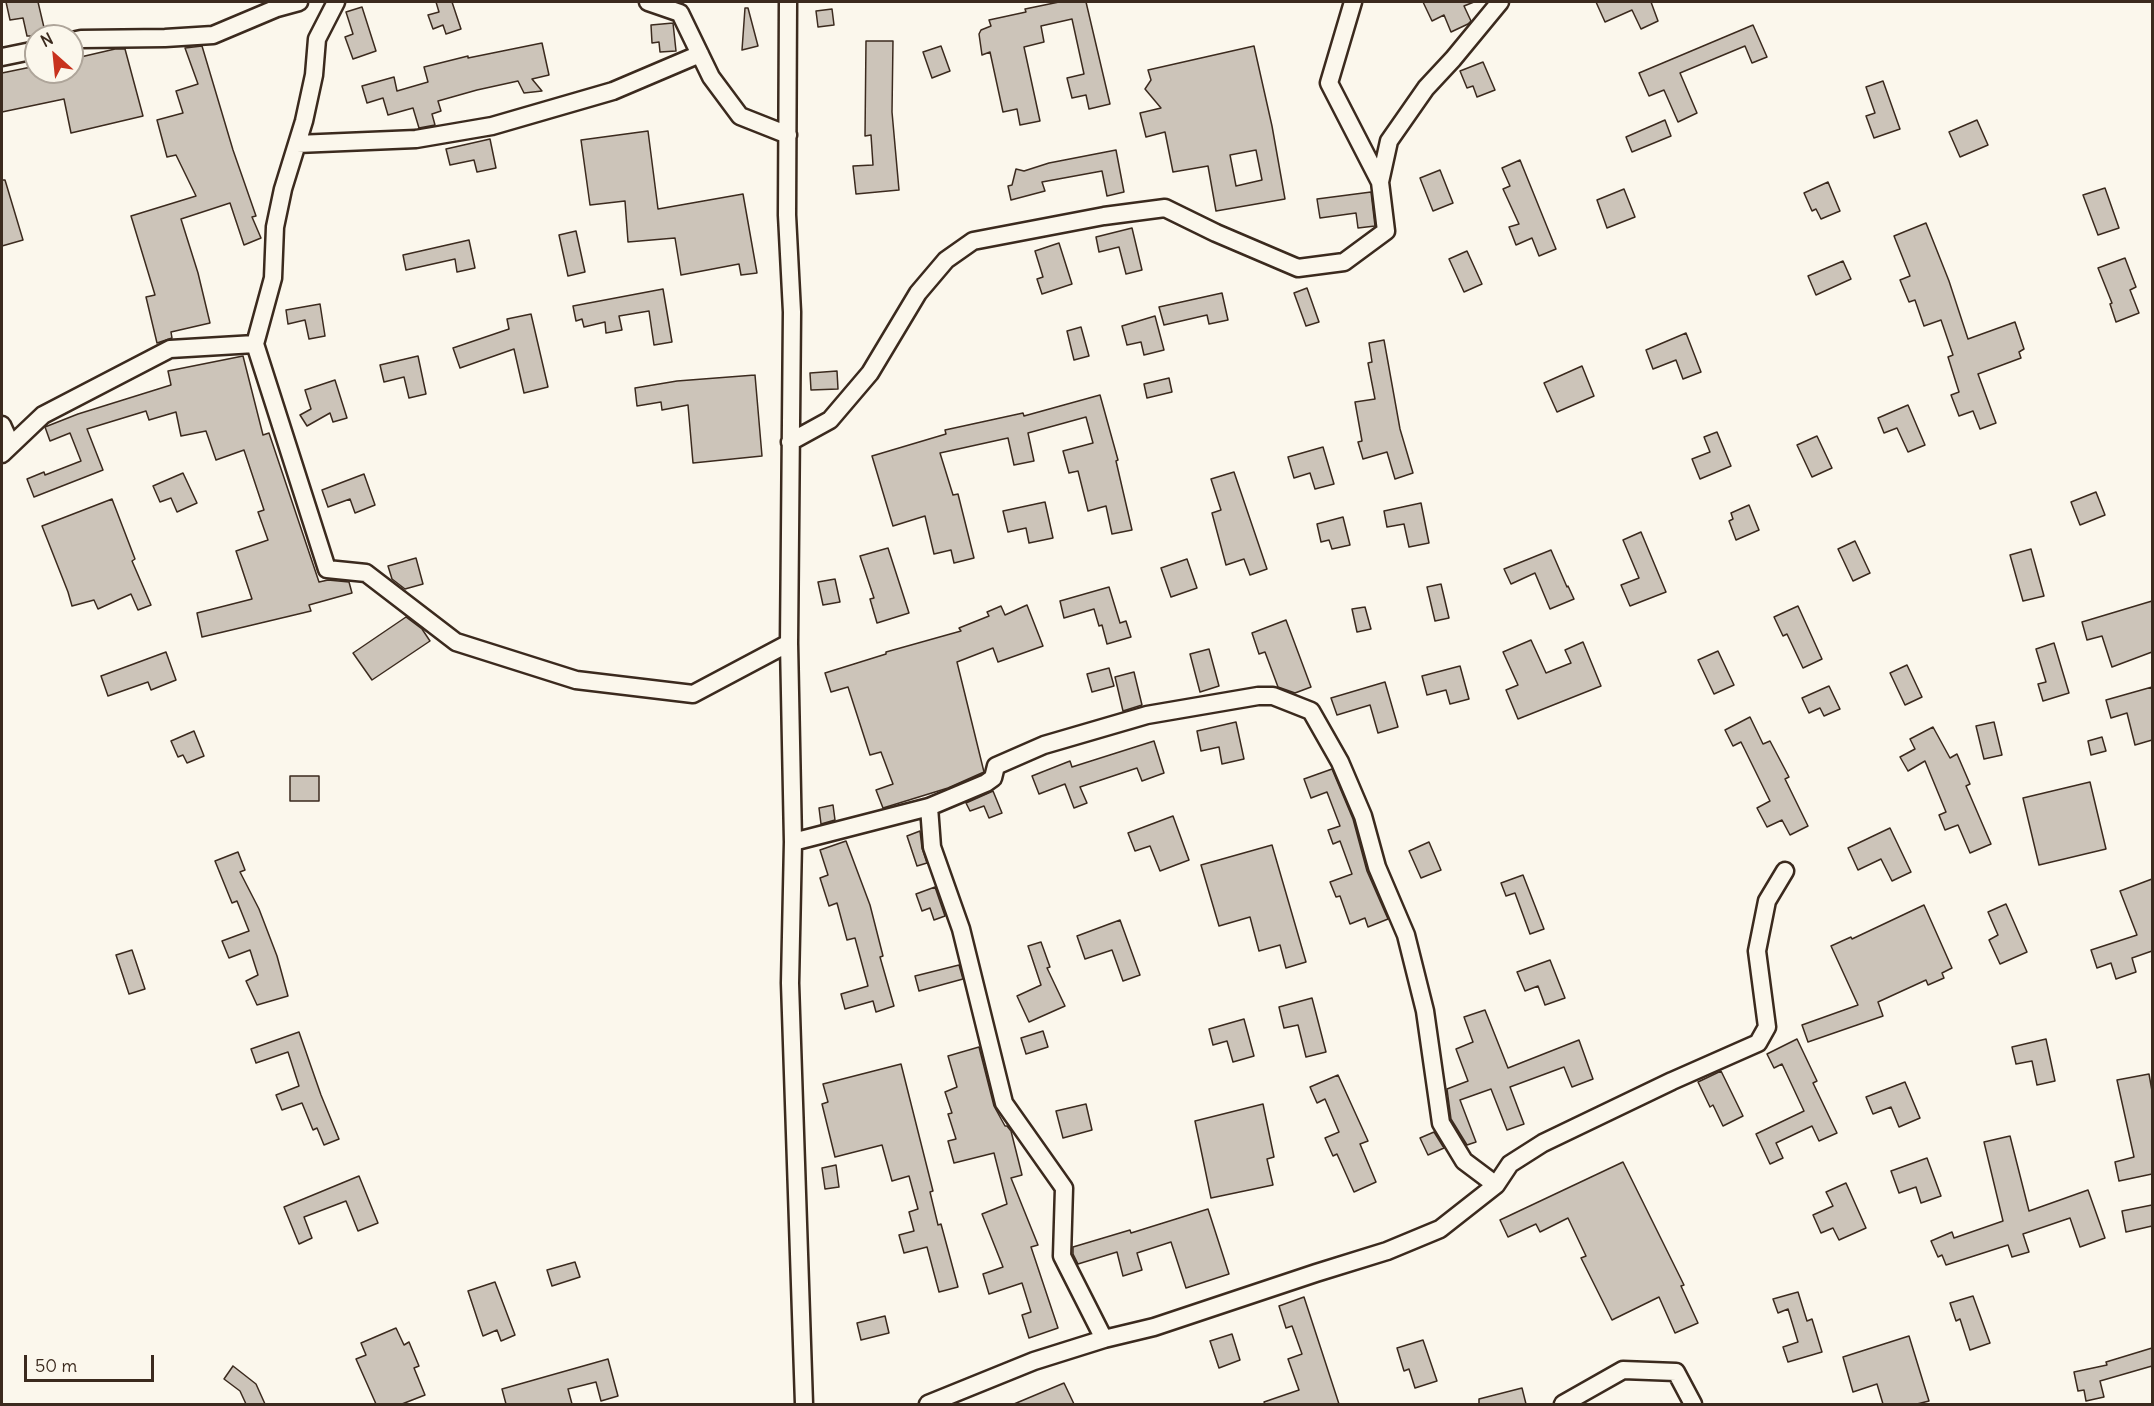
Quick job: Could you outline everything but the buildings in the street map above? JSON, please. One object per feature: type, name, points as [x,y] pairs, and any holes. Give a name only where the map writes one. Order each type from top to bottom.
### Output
[{"type":"street","points":[[84,39],[213,35],[277,8],[299,2]]},
{"type":"street","points":[[336,2],[316,39],[314,75],[279,208],[275,227],[273,278],[255,344],[327,569],[366,573],[456,642],[576,680],[693,694],[789,644]]},
{"type":"street","points":[[648,2],[680,13],[711,77],[740,116],[788,135]]},
{"type":"street","points":[[788,2],[787,216],[792,312],[789,644],[793,842],[790,983],[804,1404]]},
{"type":"street","points":[[1353,2],[1329,83],[1380,182]]},
{"type":"street","points":[[790,442],[830,420],[870,373],[918,292],[946,260],[973,242],[1104,216],[1165,208],[1216,233],[1298,268],[1344,262],[1386,231],[1380,182],[1389,141],[1426,88],[1500,2]]},
{"type":"street","points":[[2,57],[24,52]]},
{"type":"street","points":[[297,144],[416,140],[492,126],[613,91],[700,54]]},
{"type":"street","points":[[6,449],[43,415],[170,350],[255,344]]},
{"type":"street","points":[[2,425],[6,449]]},
{"type":"street","points":[[793,842],[929,807],[986,783],[993,778],[996,766],[1044,745],[1147,715],[1258,696],[1273,696],[1311,711],[1345,772],[1363,816],[1377,867],[1406,935],[1425,1011],[1441,1122],[1464,1161],[1496,1185]]},
{"type":"street","points":[[929,807],[932,847],[961,929],[1004,1103],[1064,1188],[1062,1256],[1104,1339]]},
{"type":"street","points":[[928,1404],[1034,1361],[1104,1339],[1154,1327],[1387,1251],[1440,1229],[1496,1185],[1510,1164],[1544,1143],[1758,1043],[1767,1027],[1757,951],[1767,901],[1785,871]]},
{"type":"street","points":[[1563,1404],[1623,1370],[1676,1372],[1693,1404]]}]
